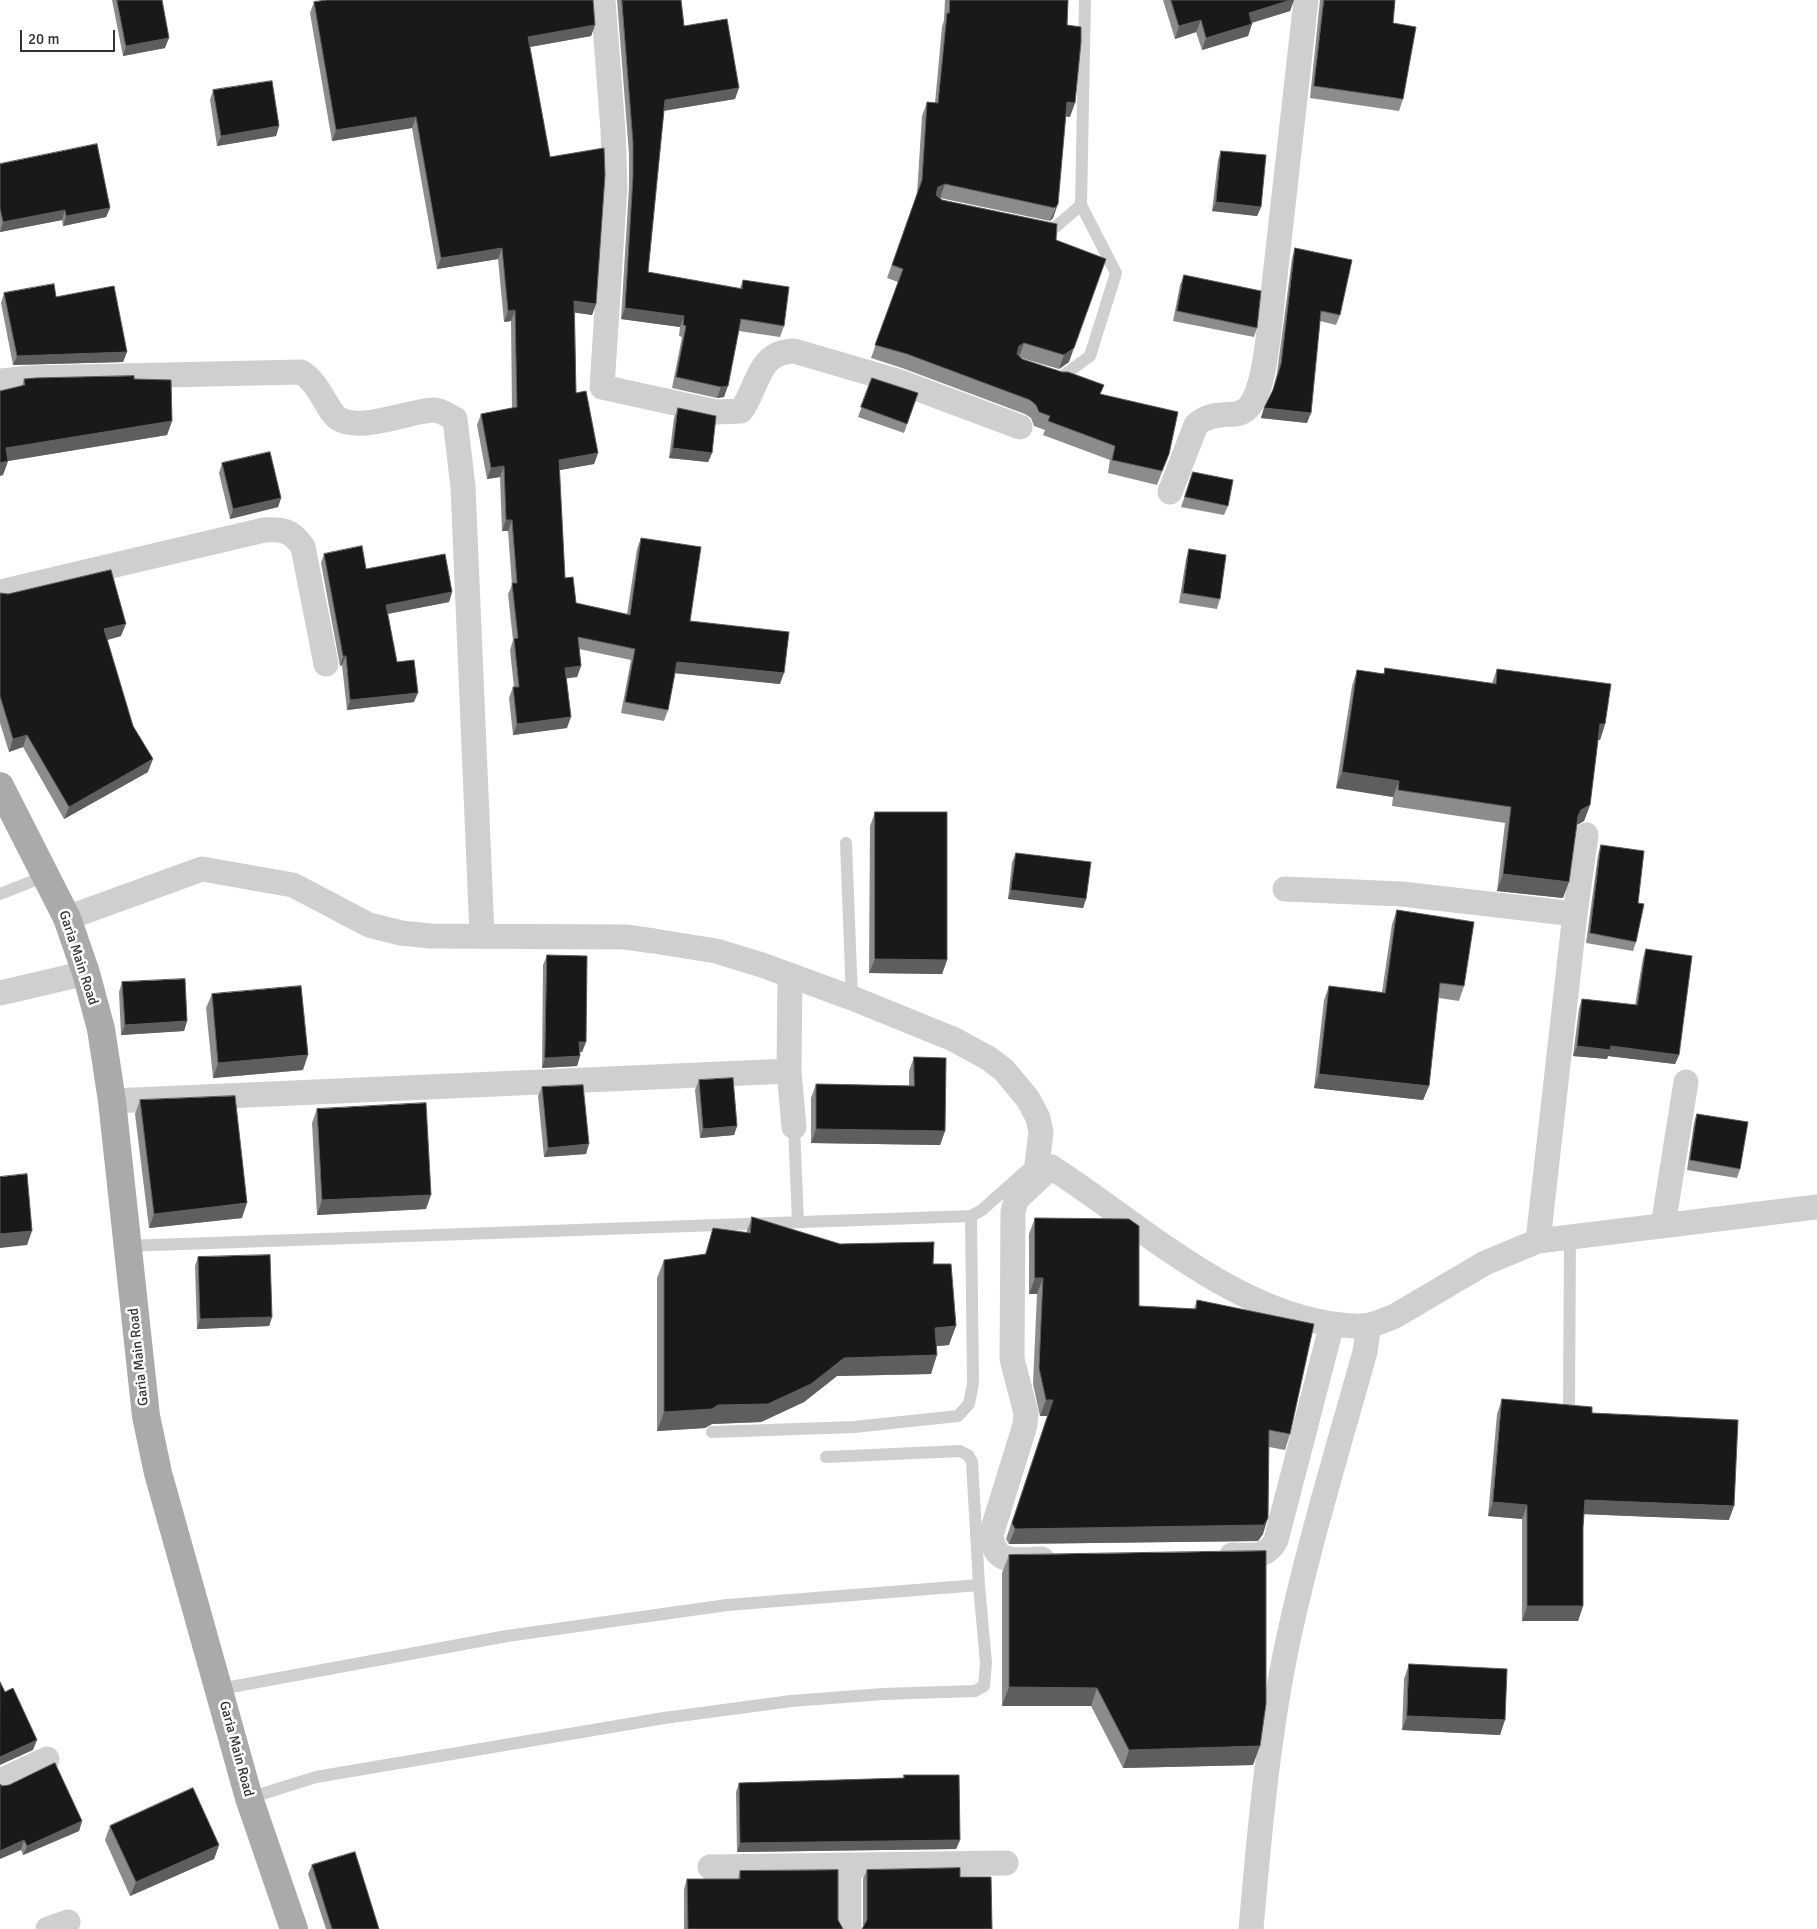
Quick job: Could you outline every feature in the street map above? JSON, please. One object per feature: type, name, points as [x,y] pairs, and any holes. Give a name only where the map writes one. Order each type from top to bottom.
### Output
[{"type":"main road","name":"Garia Main Road","points":[[0,786],[67,918],[86,973],[101,1029],[112,1101],[126,1246],[146,1416],[158,1473],[220,1690],[248,1798],[294,1929]]},
{"type":"street","points":[[603,0],[613,130],[615,186],[602,387],[716,412],[741,411],[764,366],[772,356],[782,352],[794,351],[897,381],[1020,427]]},
{"type":"street","points":[[1170,492],[1196,425],[1202,420],[1219,414],[1239,414],[1248,410],[1252,406],[1262,378],[1306,0]]},
{"type":"street","points":[[0,381],[30,378],[300,372],[315,384],[338,418],[348,422],[362,423],[436,410],[455,419],[463,487],[482,935]]},
{"type":"street","points":[[0,592],[264,530],[283,529],[295,535],[303,547],[326,664]]},
{"type":"street","points":[[1538,1241],[1575,914],[1586,835]]},
{"type":"street","points":[[67,918],[202,869],[293,885],[369,925],[401,933],[430,936],[625,937],[716,952],[790,975],[852,998],[953,1039],[988,1058],[1004,1070],[1028,1099],[1038,1118],[1044,1165],[1016,1200],[1013,1212],[1012,1358],[1026,1413],[1025,1425],[991,1535],[993,1548],[998,1555],[1006,1560],[1066,1558]]},
{"type":"street","points":[[1285,889],[1402,894],[1575,914]]},
{"type":"street","points":[[0,993],[86,973]]},
{"type":"street","points":[[790,975],[789,1070],[794,1127]]},
{"type":"street","points":[[112,1101],[789,1070]]},
{"type":"street","points":[[1663,1226],[1686,1082]]},
{"type":"street","points":[[1044,1165],[1167,1249],[1231,1288],[1292,1313],[1332,1324],[1369,1326],[1395,1316],[1485,1263],[1538,1241],[1817,1207]]},
{"type":"street","points":[[1214,1556],[1263,1555],[1271,1549],[1276,1540],[1332,1324]]},
{"type":"street","points":[[1251,1929],[1265,1778],[1285,1656],[1303,1577],[1365,1352],[1369,1326]]},
{"type":"street","points":[[0,1781],[47,1759]]},
{"type":"street","points":[[710,1867],[1006,1863]]},
{"type":"street","points":[[848,1929],[849,1865]]},
{"type":"lane","points":[[1044,372],[1060,378],[1090,356],[1116,273],[1081,205],[1085,0]]},
{"type":"lane","points":[[1034,226],[1052,230],[1081,205]]},
{"type":"lane","points":[[846,843],[852,998]]},
{"type":"lane","points":[[0,894],[46,876]]},
{"type":"lane","points":[[794,1127],[798,1222]]},
{"type":"lane","points":[[126,1246],[971,1216],[982,1210],[1029,1168],[1044,1165]]},
{"type":"lane","points":[[712,1432],[854,1427],[958,1416],[969,1404],[973,1383],[971,1216]]},
{"type":"lane","points":[[1570,1236],[1570,1406]]},
{"type":"lane","points":[[248,1798],[316,1777],[645,1721],[791,1702],[883,1694],[974,1691],[984,1686],[986,1663],[979,1586],[972,1462],[968,1455],[960,1452],[826,1457]]},
{"type":"lane","points":[[220,1690],[508,1636],[718,1606],[979,1586]]},
{"type":"building","points":[[117,0],[162,0],[169,38],[126,46]]},
{"type":"building","points":[[327,0],[593,0],[595,25],[528,37],[550,157],[604,148],[605,175],[596,304],[574,301],[576,393],[586,391],[598,453],[559,460],[565,578],[573,577],[576,603],[630,615],[641,538],[701,547],[690,621],[789,632],[784,673],[677,662],[668,710],[625,702],[635,649],[578,637],[581,666],[565,668],[571,717],[517,724],[513,687],[519,687],[514,639],[518,638],[512,583],[517,583],[512,520],[506,520],[504,466],[491,468],[481,414],[517,407],[515,310],[508,311],[502,248],[441,258],[416,117],[336,130],[314,2]]},
{"type":"building","points":[[622,0],[681,0],[684,26],[727,19],[739,88],[665,100],[648,272],[742,289],[743,280],[789,287],[784,326],[741,319],[728,386],[721,387],[676,377],[686,326],[683,325],[684,316],[625,308],[633,176],[633,143]]},
{"type":"building","points":[[950,0],[1068,0],[1067,25],[1081,27],[1075,103],[1067,102],[1058,204],[1055,208],[945,184],[938,187],[936,195],[942,200],[1057,224],[1056,240],[1106,259],[1074,348],[1064,355],[1024,343],[1019,346],[1017,354],[1022,359],[1062,372],[1068,372],[1104,385],[1100,394],[1178,412],[1169,454],[1162,471],[1112,460],[1115,446],[1048,421],[1050,416],[1039,412],[1036,405],[1030,400],[907,354],[875,345],[903,269],[892,265],[922,180],[927,102],[938,103]]},
{"type":"building","points":[[1171,0],[1291,0],[1249,13],[1252,24],[1206,38],[1201,20],[1179,26]]},
{"type":"building","points":[[1324,0],[1395,0],[1393,23],[1416,27],[1403,99],[1314,86]]},
{"type":"building","points":[[272,81],[279,126],[221,136],[213,90]]},
{"type":"building","points":[[97,144],[110,208],[66,216],[65,210],[3,222],[0,208],[0,164]]},
{"type":"building","points":[[1221,151],[1266,155],[1261,207],[1216,202]]},
{"type":"building","points":[[1295,248],[1352,260],[1340,315],[1321,311],[1311,413],[1264,408],[1273,390],[1281,364]]},
{"type":"building","points":[[1184,275],[1261,291],[1257,328],[1177,311]]},
{"type":"building","points":[[54,284],[56,297],[114,286],[127,352],[17,356],[4,293]]},
{"type":"building","points":[[134,376],[134,379],[171,380],[172,421],[6,448],[8,461],[0,463],[0,391],[25,385],[24,379]]},
{"type":"building","points":[[872,378],[918,393],[907,424],[861,407]]},
{"type":"building","points":[[678,408],[716,416],[712,453],[673,448]]},
{"type":"building","points":[[270,452],[281,498],[233,509],[222,463]]},
{"type":"building","points":[[1193,472],[1233,480],[1228,506],[1185,497]]},
{"type":"building","points":[[362,546],[366,569],[445,554],[452,592],[386,605],[397,662],[414,660],[418,693],[350,700],[346,656],[343,656],[324,554]]},
{"type":"building","points":[[1189,549],[1226,555],[1220,599],[1183,593]]},
{"type":"building","points":[[111,570],[126,624],[104,629],[133,726],[153,759],[69,807],[27,735],[13,739],[0,696],[0,593],[8,594]]},
{"type":"building","points":[[1385,668],[1496,684],[1497,669],[1611,684],[1605,724],[1600,724],[1590,805],[1581,810],[1578,816],[1569,882],[1503,874],[1511,807],[1398,790],[1399,781],[1342,772],[1357,670],[1384,674]]},
{"type":"building","points":[[875,812],[947,812],[947,960],[875,959]]},
{"type":"building","points":[[1601,845],[1644,851],[1638,903],[1644,904],[1636,942],[1590,933]]},
{"type":"building","points":[[1016,853],[1091,862],[1086,899],[1011,890]]},
{"type":"building","points":[[1397,910],[1474,922],[1464,986],[1440,983],[1429,1086],[1319,1074],[1329,986],[1385,993]]},
{"type":"building","points":[[1646,949],[1692,956],[1679,1055],[1611,1046],[1610,1050],[1577,1046],[1582,999],[1637,1005]]},
{"type":"building","points":[[547,955],[587,956],[586,1042],[579,1042],[580,1056],[545,1058]]},
{"type":"building","points":[[185,979],[187,1021],[125,1025],[122,982]]},
{"type":"building","points":[[301,986],[308,1055],[218,1063],[212,994]]},
{"type":"building","points":[[914,1057],[946,1058],[945,1131],[816,1129],[816,1084],[914,1086]]},
{"type":"building","points":[[733,1078],[737,1126],[703,1129],[699,1080]]},
{"type":"building","points":[[583,1085],[589,1144],[548,1148],[542,1087]]},
{"type":"building","points":[[235,1096],[247,1203],[154,1214],[140,1100]]},
{"type":"building","points":[[426,1103],[431,1195],[322,1200],[317,1109]]},
{"type":"building","points":[[1697,1114],[1748,1122],[1740,1169],[1690,1160]]},
{"type":"building","points":[[27,1174],[32,1231],[0,1234],[0,1177]]},
{"type":"building","points":[[752,1217],[840,1244],[934,1242],[933,1264],[951,1264],[956,1326],[935,1328],[937,1355],[844,1358],[811,1384],[768,1404],[718,1405],[712,1409],[664,1412],[664,1260],[706,1254],[713,1228],[750,1233]]},
{"type":"building","points":[[1035,1218],[1129,1219],[1139,1226],[1139,1306],[1196,1309],[1197,1300],[1314,1324],[1290,1434],[1269,1430],[1268,1518],[1264,1525],[1015,1529],[1012,1523],[1053,1400],[1046,1400],[1039,1368],[1043,1278],[1035,1278]]},
{"type":"building","points":[[270,1255],[272,1317],[200,1319],[198,1257]]},
{"type":"building","points":[[1502,1399],[1592,1407],[1592,1413],[1738,1420],[1734,1506],[1585,1500],[1583,1606],[1527,1606],[1527,1505],[1493,1502]]},
{"type":"building","points":[[1266,1551],[1266,1704],[1260,1746],[1129,1750],[1097,1688],[1009,1687],[1009,1555]]},
{"type":"building","points":[[1409,1664],[1507,1669],[1505,1720],[1407,1716]]},
{"type":"building","points":[[0,1682],[5,1692],[13,1688],[37,1740],[0,1757]]},
{"type":"building","points":[[55,1763],[82,1821],[27,1846],[24,1840],[0,1851],[0,1784],[2,1786],[9,1785]]},
{"type":"building","points":[[904,1775],[959,1775],[960,1840],[740,1843],[739,1783],[904,1778]]},
{"type":"building","points":[[193,1788],[219,1845],[136,1882],[110,1826]]},
{"type":"building","points":[[355,1852],[379,1929],[332,1929],[312,1865]]},
{"type":"building","points":[[960,1868],[960,1877],[991,1877],[992,1929],[862,1929],[867,1920],[867,1870]]},
{"type":"building","points":[[838,1870],[838,1920],[843,1929],[688,1929],[687,1879],[740,1879],[740,1871]]}]
